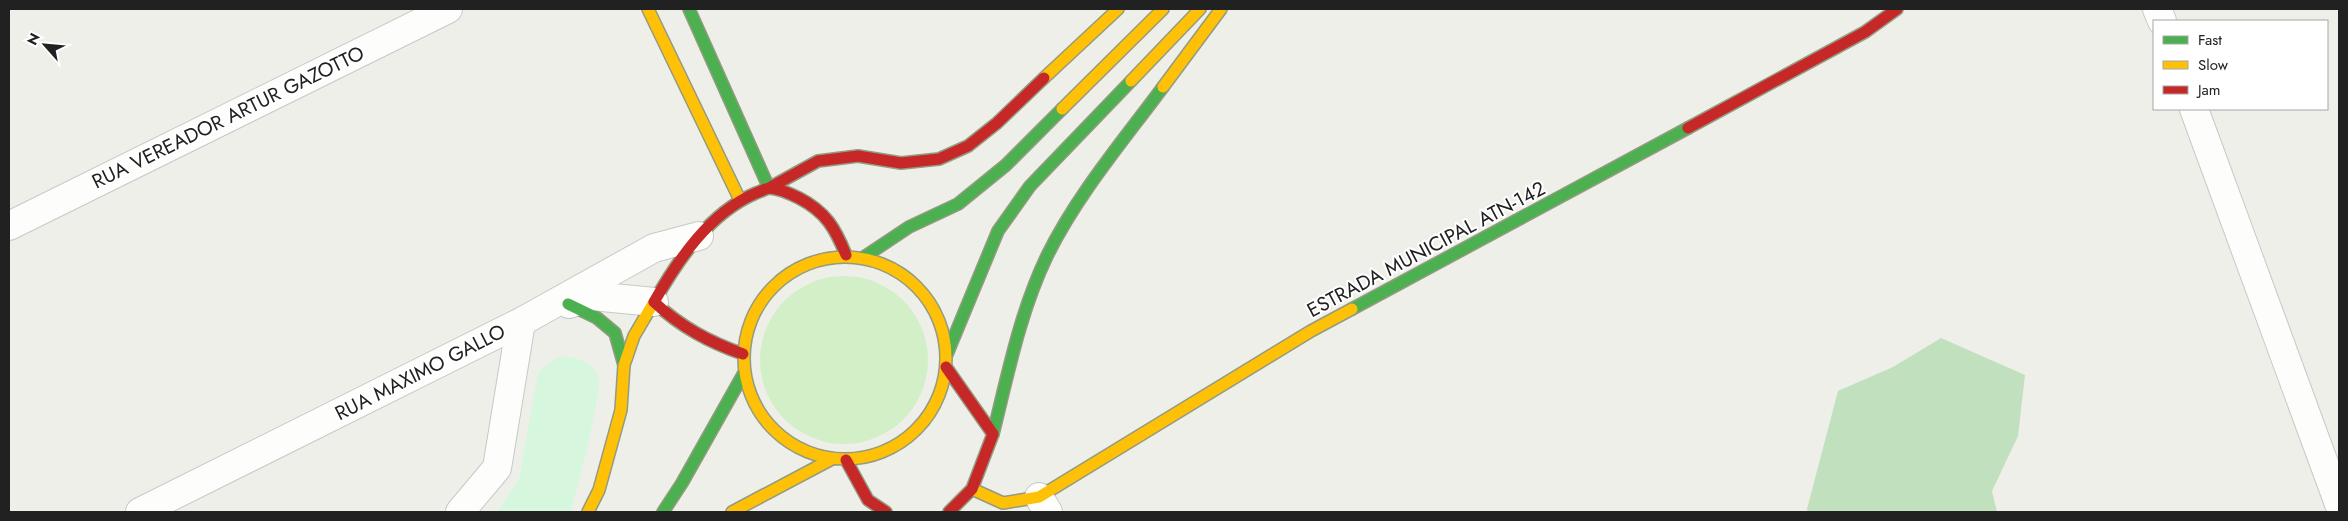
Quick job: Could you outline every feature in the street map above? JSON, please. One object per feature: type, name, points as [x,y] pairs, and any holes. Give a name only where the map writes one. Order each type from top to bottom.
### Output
[{"type":"main road","points":[[648,9],[740,200]]},
{"type":"main road","points":[[689,9],[770,188],[790,194],[812,205],[836,230],[846,255]]},
{"type":"main road","points":[[588,512],[599,490],[621,410],[624,365],[634,336],[674,267],[699,236],[740,200],[770,188],[818,161],[858,156],[900,163],[939,159],[968,146],[996,123],[1118,9]]},
{"type":"main road","points":[[864,257],[909,228],[958,204],[1006,165],[1163,9]]},
{"type":"main road","points":[[946,354],[998,231],[1030,186],[1200,9]]},
{"type":"main road","points":[[949,512],[972,489],[993,434],[1022,317],[1047,256],[1077,203],[1221,9]]},
{"type":"main road","name":"ESTRADA MUNICIPAL ATN-142","points":[[972,489],[1002,503],[1043,504],[1311,331],[1847,41],[1897,9]]},
{"type":"main road","points":[[846,255],[864,257],[890,266],[913,281],[930,302],[942,327],[946,367],[942,388],[925,420],[899,443],[867,457],[846,460],[832,459],[800,450],[773,431],[754,404],[744,373],[743,354],[755,316],[781,280],[812,261],[846,255]]},
{"type":"main road","points":[[654,302],[675,323],[704,341],[743,354]]},
{"type":"main road","points":[[568,304],[598,318],[614,333],[624,365]]},
{"type":"main road","points":[[946,367],[993,434]]},
{"type":"main road","points":[[663,512],[682,484],[744,373]]},
{"type":"main road","points":[[732,512],[832,459]]},
{"type":"main road","points":[[846,460],[868,500],[886,512]]},
{"type":"street","name":"RUA VEREADOR ARTUR GAZOTTO","points":[[9,226],[448,9]]},
{"type":"street","points":[[2194,110],[2339,504]]},
{"type":"street","name":"RUA MAXIMO GALLO","points":[[140,512],[521,322],[654,248],[699,236]]},
{"type":"street","points":[[460,512],[497,468],[521,322],[592,296],[654,302]]},
{"type":"green space","points":[[844,276],[868,280],[884,286],[909,307],[918,320],[924,336],[928,360],[924,384],[918,400],[897,425],[884,434],[868,440],[844,444],[820,440],[804,434],[779,413],[770,400],[764,384],[760,360],[764,336],[770,320],[791,295],[804,286],[820,280]]},
{"type":"green space","points":[[1941,338],[2025,375],[2018,436],[1992,491],[1997,512],[1808,512],[1807,509],[1838,391],[1893,367]]},
{"type":"green space","points":[[564,356],[589,364],[598,377],[599,386],[584,462],[572,509],[570,512],[497,512],[519,479],[538,373],[554,359]]},
{"type":"traffic: fast","points":[[689,9],[769,188]]},
{"type":"traffic: fast","points":[[947,354],[998,231],[1030,186],[1131,81]]},
{"type":"traffic: fast","points":[[993,434],[1022,321],[1047,256],[1086,190],[1163,87]]},
{"type":"traffic: fast","points":[[864,257],[909,227],[958,204],[1006,165],[1062,109]]},
{"type":"traffic: fast","points":[[1352,309],[1688,128]]},
{"type":"traffic: fast","points":[[568,304],[597,318],[615,333],[624,365]]},
{"type":"traffic: fast","points":[[663,512],[682,483],[744,373]]},
{"type":"traffic: slow","points":[[648,9],[740,200]]},
{"type":"traffic: slow","points":[[1044,78],[1118,9]]},
{"type":"traffic: slow","points":[[1062,109],[1163,9]]},
{"type":"traffic: slow","points":[[1131,81],[1200,9]]},
{"type":"traffic: slow","points":[[1163,87],[1221,9]]},
{"type":"traffic: slow","points":[[845,257],[874,261],[893,269],[909,280],[923,294],[934,310],[942,329],[946,358],[942,387],[934,406],[923,422],[909,436],[893,447],[874,455],[845,459],[816,455],[797,447],[781,436],[767,422],[756,406],[748,387],[744,358],[748,329],[756,310],[767,294],[781,280],[797,269],[816,261],[845,257]]},
{"type":"traffic: slow","points":[[588,512],[599,490],[621,410],[624,365],[634,336],[654,302]]},
{"type":"traffic: slow","points":[[972,489],[1003,503],[1039,497],[1311,331],[1352,309]]},
{"type":"traffic: slow","points":[[732,512],[832,459]]},
{"type":"traffic: jam","points":[[1688,128],[1865,32],[1897,9]]},
{"type":"traffic: jam","points":[[769,188],[818,161],[858,156],[901,163],[939,159],[968,146],[997,123],[1044,78]]},
{"type":"traffic: jam","points":[[743,354],[696,333],[654,302],[684,254],[709,225],[739,202],[770,188],[799,198],[823,215],[838,237],[846,255]]},
{"type":"traffic: jam","points":[[946,367],[993,434],[972,489],[949,512]]},
{"type":"traffic: jam","points":[[846,460],[868,500],[886,512]]}]
